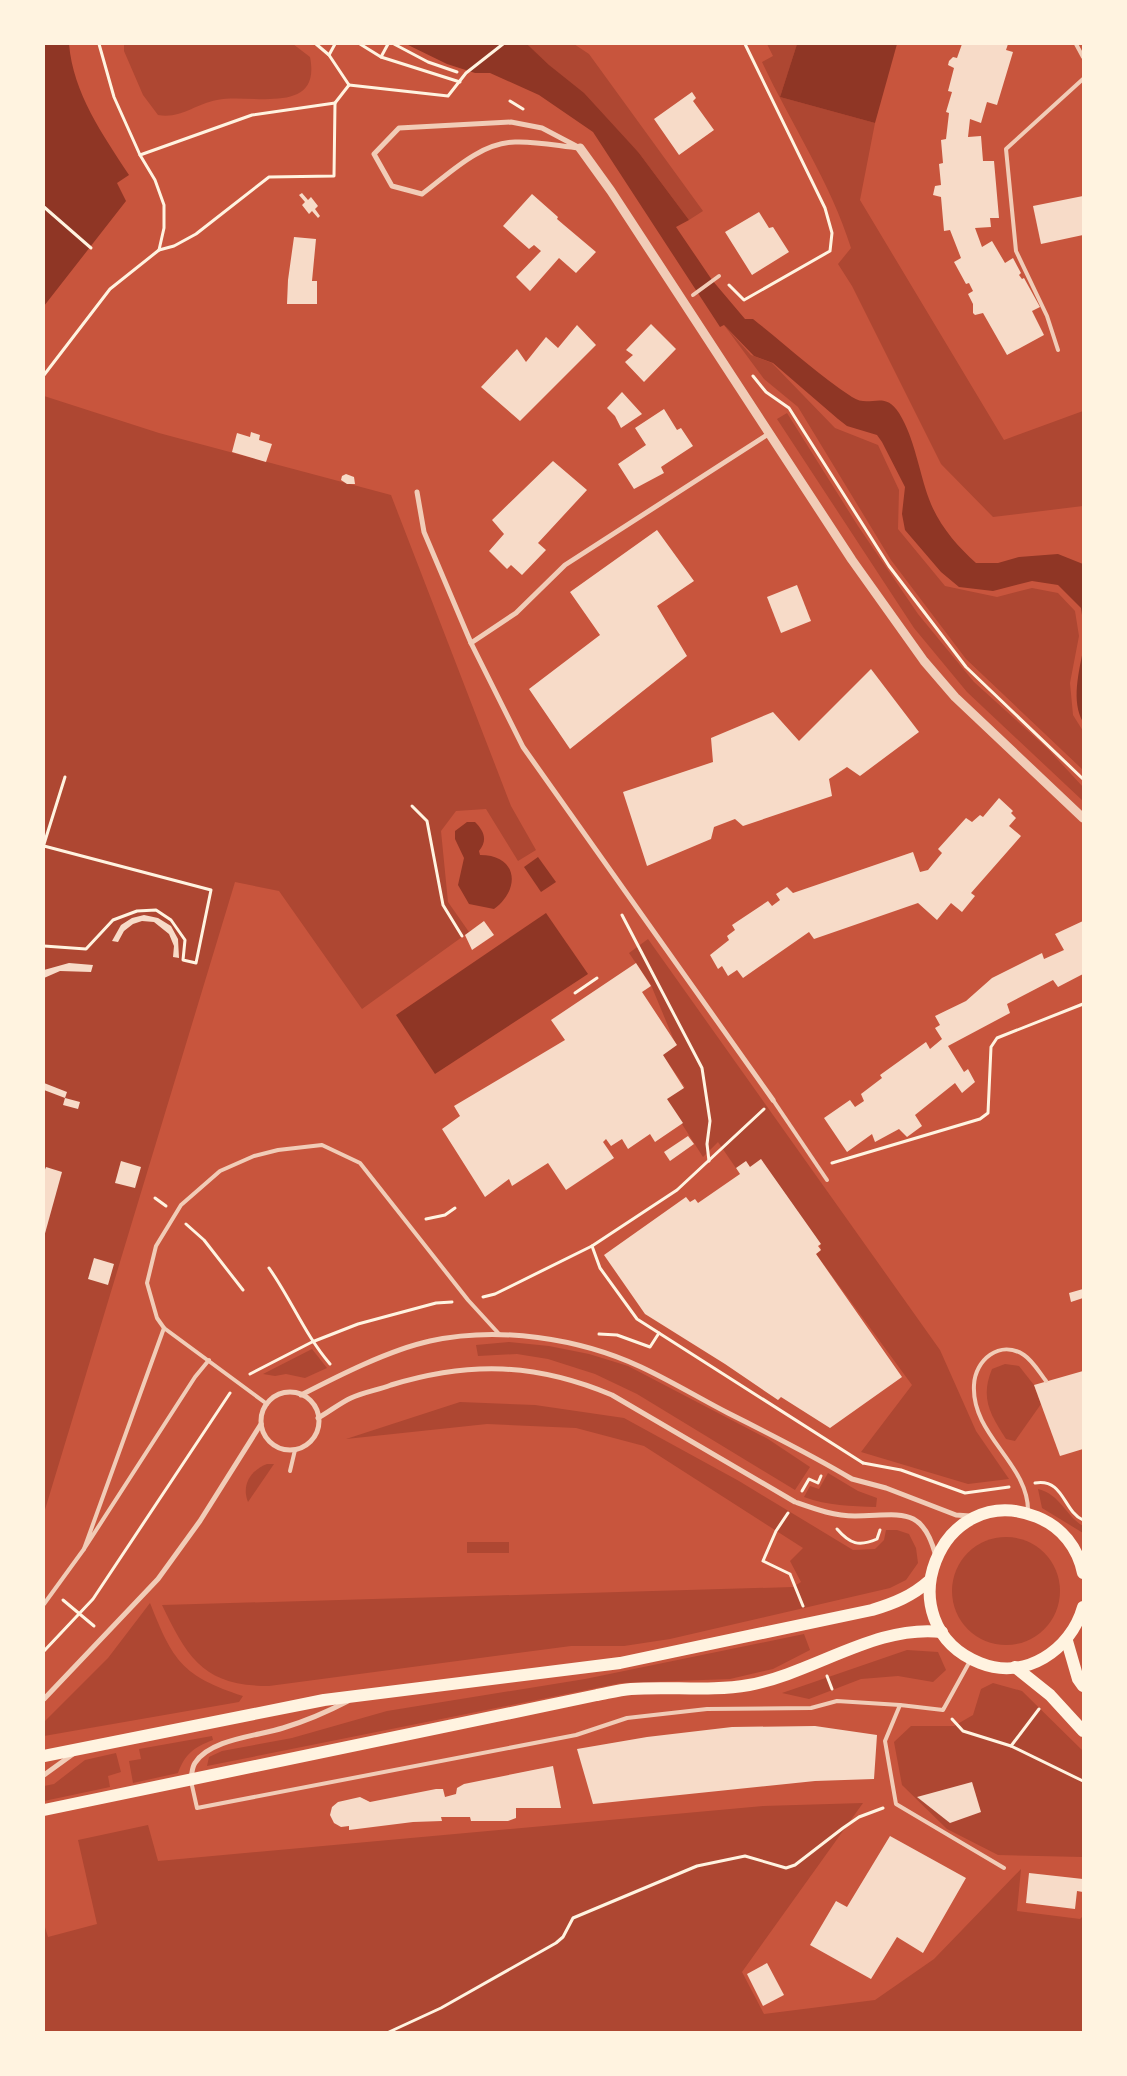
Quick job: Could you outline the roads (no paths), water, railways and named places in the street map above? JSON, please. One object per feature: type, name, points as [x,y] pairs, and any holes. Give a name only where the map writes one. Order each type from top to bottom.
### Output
[{"type":"main road","points":[[1083,1573],[1074,1548],[1058,1530],[1044,1520],[1028,1513],[1011,1510],[993,1512],[976,1517],[959,1527],[946,1540],[936,1557],[929,1581],[930,1599],[934,1616],[942,1632],[953,1646],[971,1659],[993,1666],[1015,1667],[1035,1663],[1052,1654],[1067,1640],[1080,1617],[1083,1607]]},
{"type":"main road","points":[[44,1756],[315,1702],[620,1663],[872,1610],[899,1602],[914,1594],[929,1581]]},
{"type":"main road","points":[[44,1810],[622,1690],[748,1686],[785,1677],[880,1638],[905,1632],[942,1632]]},
{"type":"main road","points":[[1067,1640],[1078,1679],[1083,1686]]},
{"type":"main road","points":[[1015,1667],[1050,1695],[1083,1730]]},
{"type":"street","points":[[580,148],[514,142],[487,148],[465,161],[422,194],[392,186],[374,154],[399,128],[476,123],[511,122],[542,128],[580,148],[770,433],[852,560],[924,661],[955,697],[1083,818]]},
{"type":"street","points":[[471,643],[516,613],[565,565],[770,433]]},
{"type":"street","points":[[417,492],[424,532],[471,643],[523,747],[773,1100]]},
{"type":"street","points":[[301,1395],[398,1351],[430,1341],[467,1336],[500,1335],[569,1343],[603,1352],[641,1367],[827,1464],[852,1479],[886,1488],[956,1515],[976,1517]]},
{"type":"street","points":[[318,1418],[351,1398],[427,1374],[473,1369],[534,1370],[585,1384],[612,1395],[795,1502],[825,1513],[854,1516],[881,1514],[908,1516],[924,1526],[932,1541],[936,1557]]},
{"type":"street","points":[[283,1393],[301,1395],[313,1404],[318,1418],[315,1435],[303,1447],[295,1450],[282,1449],[274,1445],[263,1432],[261,1424],[263,1410],[267,1404],[283,1393]]},
{"type":"street","points":[[44,1699],[158,1579],[200,1521],[261,1424]]},
{"type":"street","points":[[191,1778],[194,1764],[205,1754],[233,1740],[281,1729],[321,1715],[360,1696]]},
{"type":"street","points":[[44,1775],[83,1747]]},
{"type":"lane","points":[[1076,44],[1083,57]]},
{"type":"lane","points":[[1058,350],[1047,316],[1016,251],[1006,149],[1083,79]]},
{"type":"lane","points":[[693,295],[719,276]]},
{"type":"lane","points":[[773,1100],[827,1180]]},
{"type":"lane","points":[[267,1404],[164,1328],[157,1318],[147,1282],[156,1246],[181,1205],[220,1172],[254,1156],[278,1150],[322,1145],[360,1163],[468,1300],[500,1335]]},
{"type":"lane","points":[[84,1549],[164,1328]]},
{"type":"lane","points":[[1028,1513],[1028,1502],[1024,1485],[981,1419],[974,1387],[976,1373],[982,1360],[990,1354],[1013,1349],[1024,1355],[1034,1364],[1046,1381]]},
{"type":"lane","points":[[44,1604],[84,1549],[195,1377],[209,1360]]},
{"type":"lane","points":[[290,1471],[295,1450]]},
{"type":"lane","points":[[191,1778],[196,1808],[576,1735],[627,1718],[707,1709],[811,1708],[837,1701],[943,1710],[971,1659]]},
{"type":"lane","points":[[900,1705],[886,1741],[896,1804],[1004,1868]]}]
